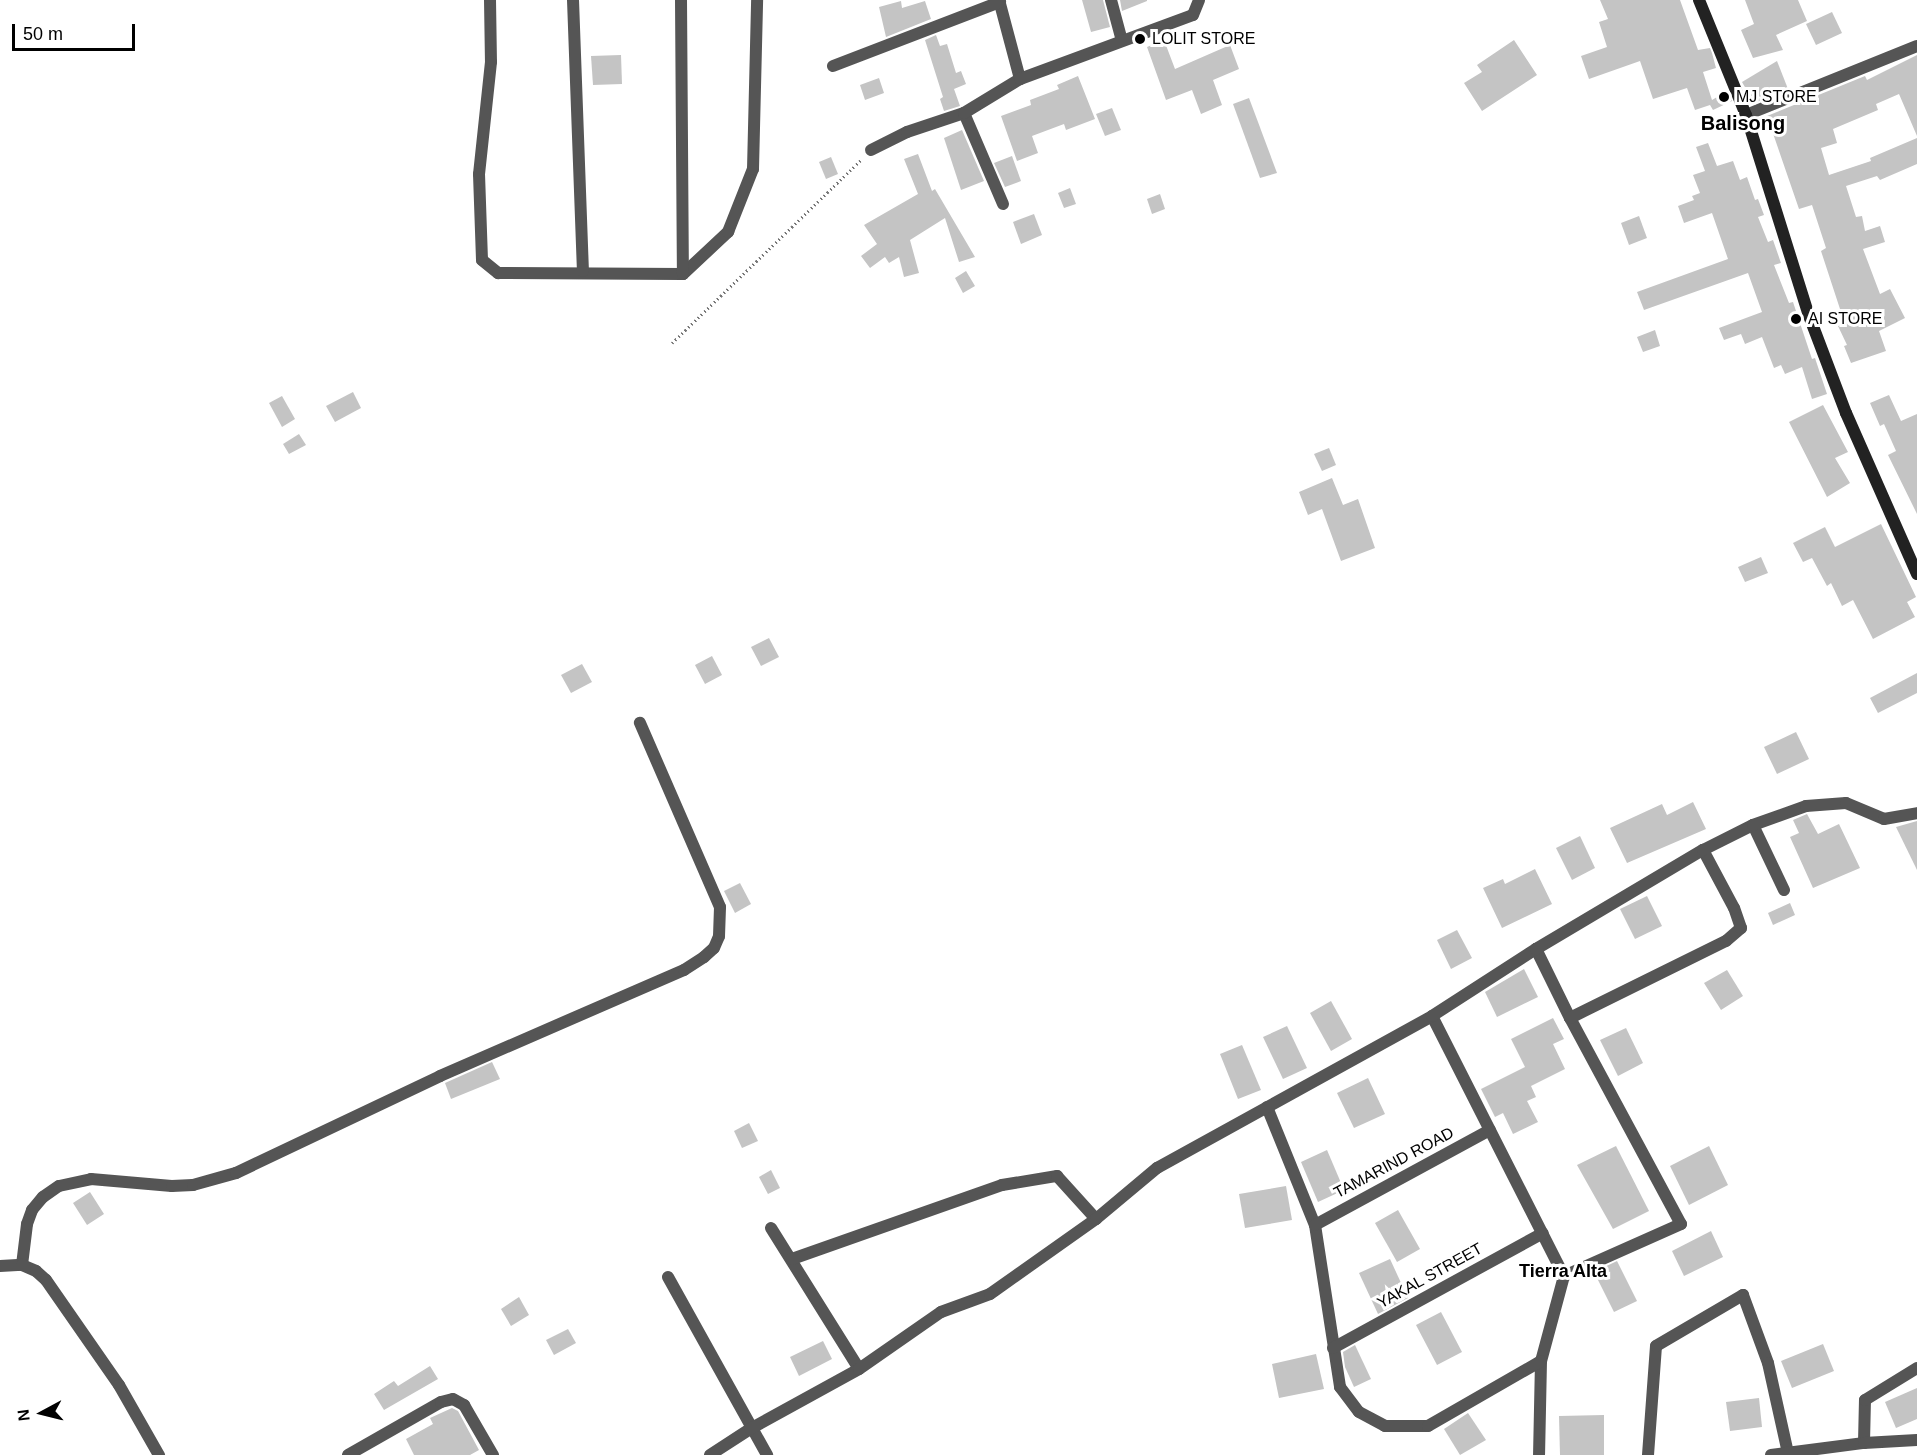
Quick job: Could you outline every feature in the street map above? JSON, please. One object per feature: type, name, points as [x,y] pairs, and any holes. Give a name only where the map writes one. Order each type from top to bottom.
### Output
[{"type":"main road","points":[[1699,0],[1746,115],[1812,324],[1863,454],[1917,574]]},
{"type":"street","points":[[490,0],[491,62],[479,174],[482,260],[498,273],[583,271],[683,274],[728,232],[753,169],[757,0]]},
{"type":"street","points":[[573,0],[583,271]]},
{"type":"street","points":[[681,0],[683,274]]},
{"type":"street","points":[[1110,0],[1122,41]]},
{"type":"street","points":[[871,150],[907,132],[964,113],[1020,78],[1193,15],[1199,0]]},
{"type":"street","points":[[833,66],[1000,1],[1020,78]]},
{"type":"street","points":[[1746,115],[1917,46]]},
{"type":"street","points":[[964,113],[1003,204]]},
{"type":"street","points":[[22,1265],[27,1224],[32,1210],[43,1197],[59,1186],[91,1179],[172,1186],[193,1185],[236,1173],[440,1076],[684,970],[704,957],[714,948],[719,936],[720,907],[640,723]]},
{"type":"street","points":[[710,1455],[750,1429],[859,1369],[941,1312],[990,1294],[1096,1219],[1157,1168],[1432,1016],[1536,949],[1703,850],[1753,825],[1806,806],[1846,803],[1884,819],[1917,813]]},
{"type":"street","points":[[1753,825],[1784,890]]},
{"type":"street","points":[[1570,1018],[1726,941],[1741,928],[1734,908],[1703,850]]},
{"type":"street","points":[[1536,949],[1570,1018],[1681,1224],[1564,1276]]},
{"type":"street","points":[[1432,1016],[1564,1276],[1540,1360],[1539,1455]]},
{"type":"street","points":[[1267,1107],[1315,1225],[1340,1387],[1359,1412],[1385,1426],[1428,1426],[1540,1360]]},
{"type":"street","name":"TAMARIND ROAD","points":[[1315,1225],[1490,1130]]},
{"type":"street","points":[[792,1259],[1002,1185],[1057,1176],[1096,1219]]},
{"type":"street","points":[[771,1228],[859,1369]]},
{"type":"street","name":"YAKAL STREET","points":[[1333,1348],[1543,1233]]},
{"type":"street","points":[[0,1266],[22,1265],[36,1270],[46,1280],[119,1385],[159,1455]]},
{"type":"street","points":[[668,1277],[750,1429],[767,1455]]},
{"type":"street","points":[[1648,1455],[1656,1346],[1743,1295],[1768,1363],[1788,1453]]},
{"type":"street","points":[[1864,1443],[1865,1400],[1917,1368]]},
{"type":"street","points":[[348,1455],[441,1402],[453,1399],[465,1406],[492,1455]]},
{"type":"street","points":[[1771,1455],[1864,1443],[1917,1440]]},
{"type":"path","points":[[672,343],[871,150]]},
{"type":"building","points":[[1082,0],[1103,0],[1110,27],[1091,32]]},
{"type":"building","points":[[1120,0],[1147,0],[1147,1],[1122,11]]},
{"type":"building","points":[[1600,0],[1680,0],[1698,50],[1710,48],[1712,53],[1716,68],[1703,72],[1712,100],[1727,91],[1732,101],[1713,110],[1710,105],[1695,110],[1687,88],[1653,99],[1640,61],[1589,79],[1581,56],[1607,47],[1599,22],[1608,19]]},
{"type":"building","points":[[1745,0],[1798,0],[1807,21],[1776,35],[1783,50],[1753,58],[1741,30],[1754,24]]},
{"type":"building","points":[[901,1],[902,8],[925,1],[931,19],[886,37],[879,7]]},
{"type":"building","points":[[1832,12],[1842,33],[1816,45],[1806,24]]},
{"type":"building","points":[[936,35],[940,46],[947,44],[956,73],[961,71],[966,84],[954,89],[960,106],[944,111],[940,99],[943,97],[925,40]]},
{"type":"building","points":[[1164,40],[1175,69],[1230,45],[1239,69],[1213,80],[1222,105],[1201,114],[1192,90],[1166,100],[1147,47]]},
{"type":"building","points":[[1514,40],[1537,75],[1482,111],[1464,83],[1482,72],[1477,65]]},
{"type":"building","points":[[621,55],[622,84],[593,85],[591,56]]},
{"type":"building","points":[[1917,55],[1917,136],[1899,94],[1876,104],[1878,110],[1833,129],[1837,143],[1821,148],[1829,175],[1871,161],[1870,158],[1917,138],[1917,164],[1880,180],[1877,176],[1846,186],[1856,217],[1862,216],[1865,231],[1880,226],[1885,242],[1863,249],[1880,294],[1890,289],[1905,318],[1879,331],[1886,351],[1851,363],[1844,346],[1847,345],[1838,326],[1841,325],[1836,310],[1840,309],[1821,251],[1826,248],[1812,205],[1799,209],[1767,116],[1865,76],[1867,80]]},
{"type":"building","points":[[1777,61],[1788,89],[1754,103],[1742,82]]},
{"type":"building","points":[[1078,76],[1095,119],[1066,130],[1064,124],[1032,136],[1038,153],[1017,161],[1001,116],[1031,105],[1030,100],[1059,89],[1057,85]]},
{"type":"building","points":[[879,78],[884,93],[865,100],[860,85]]},
{"type":"building","points":[[1249,98],[1277,173],[1260,178],[1233,104]]},
{"type":"building","points":[[1112,108],[1121,130],[1105,136],[1096,114]]},
{"type":"building","points":[[962,130],[984,181],[961,190],[944,138]]},
{"type":"building","points":[[1708,143],[1717,166],[1733,161],[1740,180],[1747,177],[1755,200],[1758,199],[1764,215],[1758,217],[1768,242],[1773,240],[1781,263],[1774,265],[1789,303],[1793,302],[1812,359],[1815,358],[1827,394],[1812,399],[1802,367],[1785,374],[1781,365],[1774,368],[1762,337],[1745,344],[1741,334],[1724,340],[1719,328],[1762,312],[1748,273],[1644,310],[1637,292],[1728,259],[1712,213],[1684,223],[1678,206],[1694,200],[1692,196],[1700,193],[1693,175],[1705,171],[1696,147]]},
{"type":"building","points":[[918,154],[932,191],[935,189],[975,257],[959,262],[945,218],[910,240],[919,273],[904,277],[899,257],[889,263],[885,257],[870,268],[861,256],[877,244],[864,225],[918,194],[904,159]]},
{"type":"building","points":[[1012,156],[1021,181],[1005,187],[994,163]]},
{"type":"building","points":[[831,157],[838,174],[826,179],[819,162]]},
{"type":"building","points":[[1070,188],[1076,204],[1064,208],[1058,193]]},
{"type":"building","points":[[1160,194],[1165,209],[1152,214],[1147,199]]},
{"type":"building","points":[[1034,214],[1042,235],[1021,244],[1013,222]]},
{"type":"building","points":[[1639,216],[1647,238],[1629,245],[1621,223]]},
{"type":"building","points":[[966,271],[975,286],[963,293],[955,278]]},
{"type":"building","points":[[1655,330],[1660,346],[1643,352],[1637,337]]},
{"type":"building","points":[[353,392],[361,408],[335,422],[326,406]]},
{"type":"building","points":[[1889,395],[1901,421],[1917,414],[1917,514],[1888,455],[1896,451],[1884,424],[1880,426],[1870,403]]},
{"type":"building","points":[[282,396],[295,419],[282,427],[269,403]]},
{"type":"building","points":[[1823,405],[1848,452],[1835,458],[1850,483],[1827,497],[1789,422]]},
{"type":"building","points":[[299,434],[306,445],[289,454],[283,444]]},
{"type":"building","points":[[1329,448],[1336,465],[1322,471],[1314,454]]},
{"type":"building","points":[[1332,478],[1343,505],[1358,499],[1375,548],[1341,561],[1322,509],[1308,515],[1299,492]]},
{"type":"building","points":[[1881,524],[1916,597],[1907,602],[1915,617],[1873,639],[1853,600],[1842,606],[1831,583],[1827,586],[1812,558],[1803,562],[1793,543],[1825,527],[1835,547]]},
{"type":"building","points":[[1761,557],[1768,573],[1745,582],[1738,567]]},
{"type":"building","points":[[769,638],[779,657],[761,666],[751,647]]},
{"type":"building","points":[[712,656],[722,675],[705,684],[695,665]]},
{"type":"building","points":[[582,664],[592,682],[571,693],[561,675]]},
{"type":"building","points":[[1917,673],[1917,693],[1878,713],[1870,698]]},
{"type":"building","points":[[1796,732],[1809,759],[1777,774],[1764,747]]},
{"type":"building","points":[[1693,802],[1706,829],[1627,863],[1610,828],[1662,804],[1667,815]]},
{"type":"building","points":[[1807,814],[1818,834],[1839,824],[1860,868],[1813,888],[1790,837],[1799,833],[1793,820]]},
{"type":"building","points":[[1917,821],[1917,870],[1896,827]]},
{"type":"building","points":[[1580,836],[1595,868],[1572,880],[1556,848]]},
{"type":"building","points":[[1535,869],[1552,904],[1502,928],[1483,888],[1503,879],[1505,884]]},
{"type":"building","points":[[740,883],[751,904],[735,913],[724,891]]},
{"type":"building","points":[[1647,896],[1662,926],[1635,939],[1620,909]]},
{"type":"building","points":[[1790,903],[1795,915],[1773,925],[1768,913]]},
{"type":"building","points":[[1457,930],[1472,958],[1451,969],[1437,940]]},
{"type":"building","points":[[1524,969],[1538,997],[1497,1017],[1485,992]]},
{"type":"building","points":[[1727,970],[1743,996],[1721,1010],[1704,983]]},
{"type":"building","points":[[1331,1001],[1352,1039],[1331,1051],[1310,1013]]},
{"type":"building","points":[[1553,1018],[1564,1039],[1553,1044],[1565,1069],[1531,1086],[1536,1097],[1527,1101],[1538,1122],[1513,1134],[1503,1113],[1495,1117],[1481,1089],[1525,1067],[1511,1039]]},
{"type":"building","points":[[1287,1026],[1307,1068],[1283,1079],[1263,1037]]},
{"type":"building","points":[[1626,1028],[1643,1063],[1618,1076],[1600,1040]]},
{"type":"building","points":[[1242,1045],[1261,1090],[1238,1099],[1220,1054]]},
{"type":"building","points":[[492,1062],[500,1079],[451,1099],[445,1083]]},
{"type":"building","points":[[1368,1078],[1385,1114],[1354,1128],[1337,1093]]},
{"type":"building","points":[[749,1123],[758,1141],[742,1148],[734,1131]]},
{"type":"building","points":[[1616,1146],[1649,1211],[1613,1229],[1577,1165]]},
{"type":"building","points":[[1709,1146],[1728,1185],[1689,1205],[1670,1166]]},
{"type":"building","points":[[1327,1150],[1344,1190],[1318,1202],[1301,1162]]},
{"type":"building","points":[[771,1170],[780,1188],[768,1194],[759,1177]]},
{"type":"building","points":[[1286,1186],[1292,1220],[1245,1228],[1239,1194]]},
{"type":"building","points":[[90,1192],[104,1214],[87,1225],[73,1203]]},
{"type":"building","points":[[1398,1210],[1420,1249],[1397,1262],[1375,1223]]},
{"type":"building","points":[[1711,1231],[1723,1257],[1684,1276],[1672,1251]]},
{"type":"building","points":[[1390,1259],[1408,1298],[1378,1314],[1359,1273]]},
{"type":"building","points":[[1617,1261],[1637,1301],[1614,1312],[1594,1272]]},
{"type":"building","points":[[519,1297],[529,1315],[511,1326],[501,1309]]},
{"type":"building","points":[[1441,1312],[1462,1352],[1437,1365],[1416,1325]]},
{"type":"building","points":[[568,1329],[576,1343],[554,1355],[546,1340]]},
{"type":"building","points":[[823,1341],[832,1359],[799,1376],[790,1357]]},
{"type":"building","points":[[1823,1344],[1834,1371],[1792,1388],[1781,1361]]},
{"type":"building","points":[[1355,1345],[1371,1379],[1354,1387],[1345,1367],[1343,1352]]},
{"type":"building","points":[[1316,1354],[1324,1389],[1279,1398],[1272,1364]]},
{"type":"building","points":[[430,1366],[438,1379],[384,1410],[374,1394],[394,1381],[398,1386]]},
{"type":"building","points":[[1917,1388],[1917,1419],[1896,1428],[1885,1402]]},
{"type":"building","points":[[1759,1398],[1762,1427],[1730,1431],[1726,1402]]},
{"type":"building","points":[[452,1408],[458,1411],[479,1450],[470,1455],[414,1455],[406,1439],[433,1424],[430,1418]]},
{"type":"building","points":[[1468,1413],[1486,1440],[1460,1455],[1444,1429]]},
{"type":"building","points":[[1604,1415],[1604,1455],[1560,1455],[1559,1416]]},
{"type":"place","name":"LOLIT STORE","points":[[1140,39]]},
{"type":"place","name":"MJ STORE","points":[[1724,97]]},
{"type":"place","name":"AI STORE","points":[[1796,319]]},
{"type":"district","name":"Balisong","points":[[1743,123]]},
{"type":"district","name":"Tierra Alta","points":[[1563,1271]]}]
